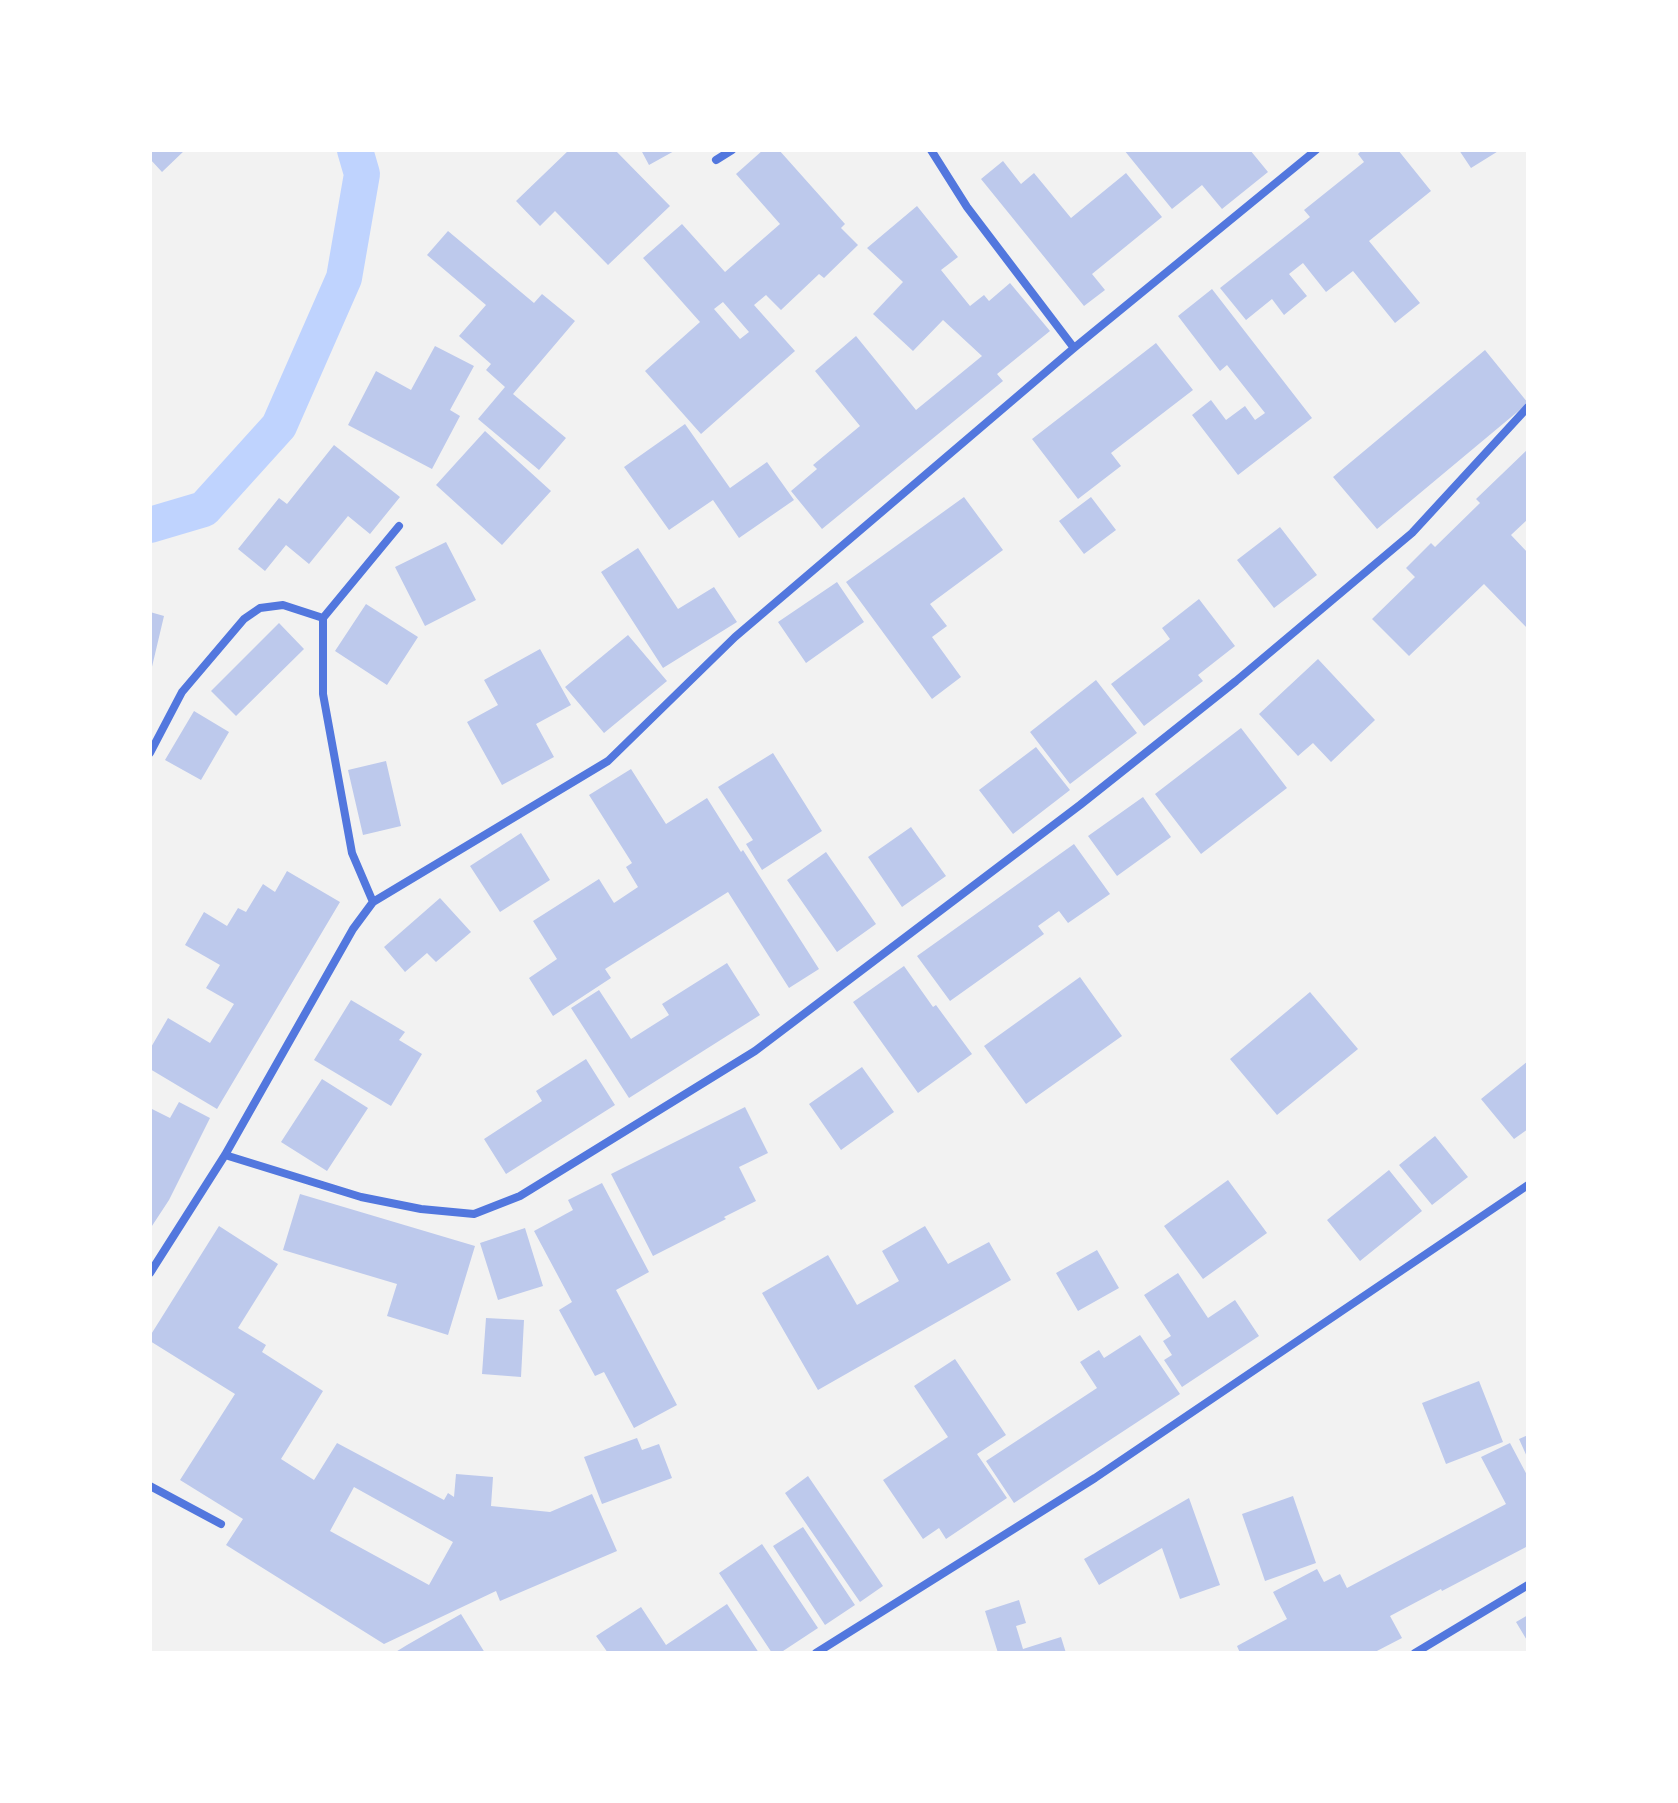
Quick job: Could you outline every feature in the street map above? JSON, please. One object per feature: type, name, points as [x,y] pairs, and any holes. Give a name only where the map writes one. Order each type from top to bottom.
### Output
[{"type":"street","points":[[716,160],[732,150]]},
{"type":"street","points":[[931,150],[967,207],[1074,348]]},
{"type":"street","points":[[150,1273],[225,1155],[353,929],[373,902],[608,761],[735,637],[1074,348],[1316,150]]},
{"type":"street","points":[[225,1155],[361,1197],[421,1209],[474,1214],[520,1196],[755,1051],[1080,805],[1236,681],[1412,533],[1528,407]]},
{"type":"street","points":[[373,902],[352,853],[323,694],[323,618],[399,526]]},
{"type":"street","points":[[150,753],[182,692],[244,619],[260,608],[283,605],[323,618]]},
{"type":"street","points":[[816,1653],[1095,1478],[1528,1185]]},
{"type":"street","points":[[150,1486],[221,1524]]},
{"type":"street","points":[[1415,1653],[1528,1585]]},
{"type":"building","points":[[150,150],[185,150],[162,172],[150,159]]},
{"type":"building","points":[[569,150],[615,150],[670,206],[608,265],[555,211],[540,226],[516,201]]},
{"type":"building","points":[[641,150],[676,150],[649,165]]},
{"type":"building","points":[[763,150],[779,150],[845,224],[841,228],[858,245],[824,278],[819,274],[781,310],[766,295],[754,305],[795,351],[701,434],[645,371],[700,322],[643,258],[682,224],[725,272],[780,224],[736,174]],"holes":[[[723,302],[749,332],[740,339],[714,309]]]},
{"type":"building","points":[[1124,150],[1250,150],[1268,172],[1222,209],[1202,185],[1172,209]]},
{"type":"building","points":[[1362,150],[1398,150],[1431,191],[1369,241],[1420,303],[1395,323],[1353,271],[1326,292],[1303,263],[1289,274],[1307,296],[1284,315],[1272,299],[1246,320],[1220,288],[1310,217],[1304,210],[1364,162],[1358,154]]},
{"type":"building","points":[[1459,150],[1500,150],[1471,168]]},
{"type":"building","points":[[1003,161],[1021,184],[1034,173],[1071,218],[1126,173],[1162,217],[1092,274],[1105,290],[1084,306],[981,179]]},
{"type":"building","points":[[917,206],[958,257],[941,270],[970,306],[984,295],[989,301],[1010,283],[1050,331],[997,374],[1003,381],[822,529],[791,491],[817,469],[813,465],[860,426],[815,371],[856,336],[916,410],[982,356],[943,320],[913,351],[873,314],[903,282],[867,248]]},
{"type":"building","points":[[448,231],[534,303],[542,294],[575,321],[513,394],[566,438],[539,470],[478,419],[505,387],[486,370],[491,364],[459,336],[486,305],[427,255]]},
{"type":"building","points":[[1212,289],[1312,418],[1238,475],[1192,415],[1211,400],[1226,420],[1245,406],[1255,420],[1265,413],[1227,365],[1220,371],[1178,316]]},
{"type":"building","points":[[1156,343],[1193,390],[1111,453],[1121,466],[1078,499],[1032,439]]},
{"type":"building","points":[[435,346],[474,366],[450,410],[460,416],[432,469],[348,425],[376,371],[411,390]]},
{"type":"building","points":[[1485,350],[1528,403],[1377,529],[1333,477]]},
{"type":"building","points":[[685,424],[730,488],[767,462],[794,500],[739,538],[713,500],[669,530],[624,467]]},
{"type":"building","points":[[485,431],[551,491],[502,545],[436,485]]},
{"type":"building","points":[[334,445],[400,497],[370,534],[348,516],[309,564],[286,545],[265,571],[238,549],[279,498],[287,504]]},
{"type":"building","points":[[1528,449],[1528,519],[1511,535],[1528,553],[1528,629],[1484,584],[1409,656],[1372,619],[1415,577],[1406,568],[1431,543],[1435,547],[1480,503],[1476,499]]},
{"type":"building","points":[[964,497],[1003,550],[930,604],[947,626],[932,637],[961,677],[932,699],[846,582]]},
{"type":"building","points":[[1091,497],[1116,530],[1084,554],[1059,521]]},
{"type":"building","points":[[1280,527],[1317,575],[1274,608],[1237,560]]},
{"type":"building","points":[[446,542],[476,600],[425,626],[395,567]]},
{"type":"building","points":[[638,548],[678,609],[714,587],[737,622],[663,668],[601,572]]},
{"type":"building","points":[[837,582],[864,622],[806,663],[778,622]]},
{"type":"building","points":[[1199,599],[1235,646],[1198,675],[1203,681],[1144,726],[1111,684],[1170,639],[1162,628]]},
{"type":"building","points":[[366,604],[418,637],[387,685],[335,651]]},
{"type":"building","points":[[150,612],[164,616],[151,671],[150,670]]},
{"type":"building","points":[[279,623],[304,649],[236,716],[211,691]]},
{"type":"building","points":[[628,635],[667,681],[604,733],[565,687]]},
{"type":"building","points":[[540,649],[571,705],[536,724],[554,757],[502,785],[467,722],[498,705],[484,680]]},
{"type":"building","points":[[1318,659],[1375,720],[1331,762],[1313,743],[1298,756],[1259,714]]},
{"type":"building","points":[[1096,680],[1137,733],[1070,784],[1030,732]]},
{"type":"building","points":[[194,711],[229,732],[201,780],[165,760]]},
{"type":"building","points":[[1241,728],[1287,788],[1201,854],[1155,794]]},
{"type":"building","points":[[1036,747],[1070,790],[1013,834],[979,790]]},
{"type":"building","points":[[773,753],[822,831],[762,870],[746,844],[753,840],[718,787]]},
{"type":"building","points":[[386,761],[401,826],[363,835],[348,770]]},
{"type":"building","points":[[631,769],[666,824],[707,798],[819,969],[789,988],[728,892],[605,969],[611,978],[553,1016],[529,978],[557,959],[533,921],[599,879],[614,903],[638,887],[626,867],[632,863],[589,795]]},
{"type":"building","points":[[1143,797],[1171,837],[1117,876],[1088,836]]},
{"type":"building","points":[[911,827],[946,876],[902,907],[868,857]]},
{"type":"building","points":[[521,833],[550,880],[500,912],[470,866]]},
{"type":"building","points":[[1074,844],[1110,894],[1068,923],[1059,911],[1038,926],[1044,934],[950,1001],[917,956]]},
{"type":"building","points":[[826,852],[876,924],[837,952],[787,880]]},
{"type":"building","points":[[287,871],[340,902],[217,1109],[150,1069],[150,1049],[168,1018],[210,1043],[234,1004],[206,988],[220,965],[185,945],[204,912],[227,926],[238,908],[246,912],[263,884],[275,892]]},
{"type":"building","points":[[440,898],[471,932],[436,962],[427,953],[405,972],[384,947]]},
{"type":"building","points":[[727,963],[760,1015],[629,1098],[571,1008],[599,990],[631,1039],[669,1015],[662,1004]]},
{"type":"building","points":[[904,966],[972,1054],[918,1093],[853,1002]]},
{"type":"building","points":[[1080,977],[1122,1036],[1026,1104],[984,1046]]},
{"type":"building","points":[[1310,992],[1358,1049],[1277,1115],[1230,1059]]},
{"type":"building","points":[[351,1000],[405,1032],[399,1040],[422,1054],[391,1106],[314,1060]]},
{"type":"building","points":[[586,1059],[615,1105],[506,1174],[484,1139],[542,1101],[536,1091]]},
{"type":"building","points":[[1528,1061],[1528,1129],[1514,1139],[1481,1099]]},
{"type":"building","points":[[862,1067],[894,1112],[841,1150],[809,1104]]},
{"type":"building","points":[[322,1079],[368,1108],[327,1171],[281,1142]]},
{"type":"building","points":[[179,1102],[210,1118],[169,1200],[150,1229],[150,1108],[170,1118]]},
{"type":"building","points":[[745,1107],[768,1153],[739,1167],[756,1201],[653,1256],[611,1174]]},
{"type":"building","points":[[1435,1136],[1468,1177],[1432,1205],[1399,1165]]},
{"type":"building","points":[[1389,1170],[1422,1211],[1360,1261],[1327,1220]]},
{"type":"building","points":[[1228,1180],[1267,1233],[1203,1279],[1164,1226]]},
{"type":"building","points":[[602,1183],[649,1272],[616,1290],[677,1405],[634,1428],[604,1372],[595,1376],[559,1310],[572,1302],[534,1231],[573,1210],[568,1200]]},
{"type":"building","points":[[300,1194],[475,1246],[448,1335],[387,1316],[397,1284],[283,1250]]},
{"type":"building","points":[[219,1226],[278,1264],[238,1328],[266,1345],[262,1352],[323,1391],[281,1459],[314,1480],[337,1443],[444,1500],[448,1493],[454,1497],[456,1474],[493,1477],[491,1506],[550,1512],[592,1494],[617,1551],[500,1601],[496,1591],[384,1644],[226,1545],[243,1519],[180,1480],[235,1394],[150,1341],[150,1336]],"holes":[[[354,1487],[453,1542],[429,1585],[330,1531]]]},
{"type":"building","points":[[925,1226],[948,1264],[989,1242],[1011,1280],[818,1390],[762,1293],[828,1255],[857,1305],[899,1281],[882,1251]]},
{"type":"building","points":[[525,1228],[543,1286],[498,1300],[480,1243]]},
{"type":"building","points":[[1097,1250],[1119,1288],[1078,1311],[1056,1273]]},
{"type":"building","points":[[1178,1273],[1208,1318],[1235,1300],[1259,1336],[1182,1387],[1164,1360],[1172,1355],[1163,1341],[1171,1336],[1144,1295]]},
{"type":"building","points":[[486,1318],[524,1320],[521,1377],[482,1374]]},
{"type":"building","points":[[1140,1335],[1180,1394],[1014,1503],[986,1461],[1097,1388],[1080,1362],[1099,1350],[1104,1358]]},
{"type":"building","points":[[955,1359],[1006,1435],[977,1454],[1007,1498],[946,1539],[939,1528],[923,1539],[883,1480],[948,1437],[914,1386]]},
{"type":"building","points":[[1479,1381],[1503,1442],[1446,1464],[1422,1403]]},
{"type":"building","points":[[1528,1435],[1528,1459],[1519,1439]]},
{"type":"building","points":[[637,1438],[642,1450],[659,1444],[672,1478],[602,1504],[584,1457]]},
{"type":"building","points":[[1510,1443],[1528,1477],[1528,1546],[1390,1616],[1402,1638],[1373,1653],[1240,1653],[1237,1646],[1287,1619],[1273,1592],[1317,1569],[1324,1582],[1340,1574],[1347,1588],[1506,1504],[1481,1457]]},
{"type":"building","points":[[808,1476],[883,1586],[860,1602],[785,1493]]},
{"type":"building","points":[[1293,1496],[1316,1563],[1265,1581],[1242,1514]]},
{"type":"building","points":[[1189,1498],[1220,1585],[1180,1599],[1162,1548],[1099,1585],[1084,1559]]},
{"type":"building","points":[[803,1527],[855,1605],[825,1625],[773,1546]]},
{"type":"building","points":[[762,1544],[818,1628],[780,1653],[772,1653],[719,1573]]},
{"type":"building","points":[[1019,1600],[1026,1623],[1016,1626],[1023,1649],[1061,1637],[1066,1653],[998,1653],[985,1611]]},
{"type":"building","points":[[727,1604],[759,1653],[608,1653],[596,1636],[641,1607],[666,1645]]},
{"type":"building","points":[[461,1614],[485,1653],[394,1653],[407,1645]]},
{"type":"building","points":[[1528,1615],[1528,1642],[1516,1622]]},
{"type":"waterway","points":[[150,525],[204,509],[279,426],[344,278],[362,174],[355,150]]}]
